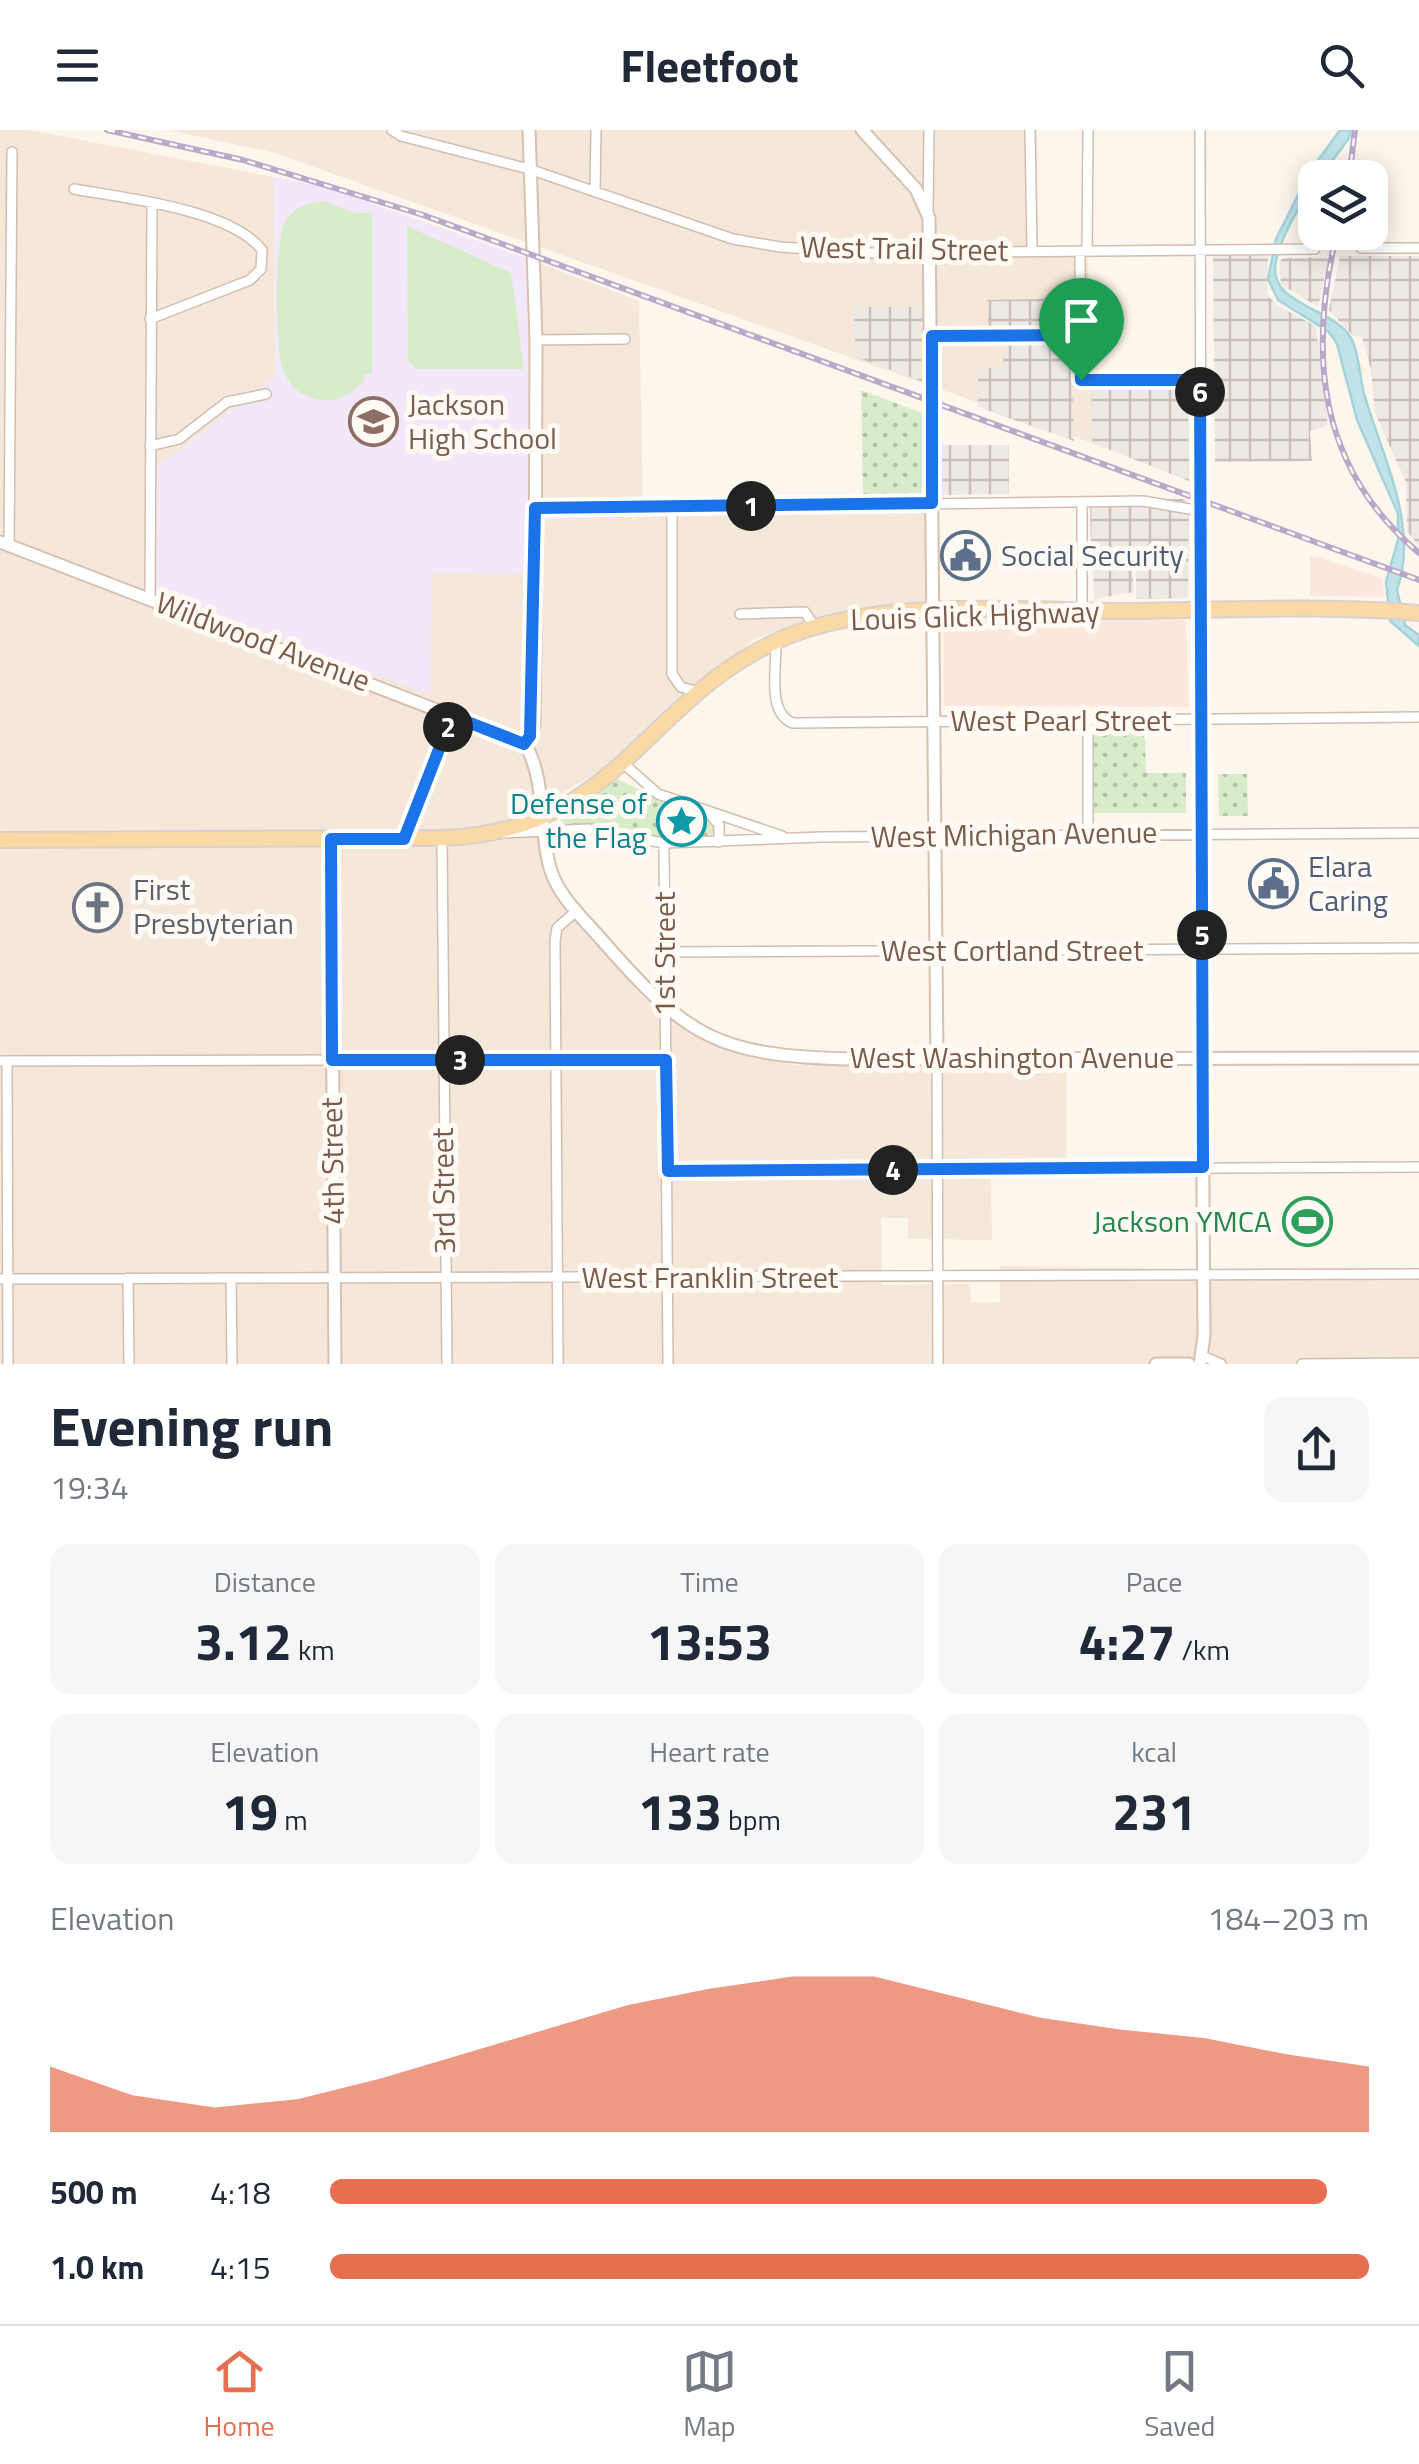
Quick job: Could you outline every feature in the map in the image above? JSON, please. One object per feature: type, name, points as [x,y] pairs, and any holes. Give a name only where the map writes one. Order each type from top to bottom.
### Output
[{"type":"main road","points":[[524,744],[534,722],[536,340],[529,130]]},
{"type":"main road","points":[[862,130],[916,189],[928,212],[937,1060]]},
{"type":"main road","name":"Wildwood Avenue","points":[[5,544],[524,744]]},
{"type":"main road","name":"Louis Glick Highway","points":[[447,838],[543,826],[624,764],[699,692],[776,641],[814,626],[864,616],[933,612],[1414,612]]},
{"type":"main road","name":"West Washington Avenue","points":[[524,744],[533,762],[554,880],[576,911],[666,1010],[727,1043],[781,1057],[1419,1058]]},
{"type":"main road","points":[[0,840],[447,838]]},
{"type":"main road","name":"4th Street","points":[[331,839],[336,1364]]},
{"type":"main road","points":[[1157,1364],[1200,1359],[1202,1058]]},
{"type":"street","name":"West Trail Street","points":[[392,130],[401,136],[530,169],[733,239],[846,253],[1298,249]]},
{"type":"street","points":[[595,190],[596,130]]},
{"type":"street","points":[[928,212],[929,130]]},
{"type":"street","points":[[1030,130],[1032,250]]},
{"type":"street","points":[[1088,130],[1081,380],[1200,380]]},
{"type":"street","points":[[1200,130],[1202,1058]]},
{"type":"street","points":[[5,544],[12,152]]},
{"type":"street","points":[[74,190],[152,203],[236,229],[259,246],[264,260],[261,269],[237,287],[201,296],[150,319]]},
{"type":"street","points":[[150,598],[152,203]]},
{"type":"street","points":[[1388,248],[1419,248]]},
{"type":"street","points":[[932,336],[1080,335]]},
{"type":"street","points":[[536,340],[625,339]]},
{"type":"street","points":[[150,446],[179,440],[226,402],[266,394]]},
{"type":"street","points":[[1082,502],[1082,611]]},
{"type":"street","points":[[535,508],[1143,502],[1201,510]]},
{"type":"street","points":[[672,507],[672,674],[680,687],[699,692]]},
{"type":"street","points":[[740,614],[801,612],[814,626]]},
{"type":"street","name":"West Pearl Street","points":[[776,641],[776,706],[788,721],[1419,717]]},
{"type":"street","points":[[404,839],[452,716]]},
{"type":"street","points":[[1088,721],[1088,836]]},
{"type":"street","name":"West Michigan Avenue","points":[[624,764],[653,791],[790,838]]},
{"type":"street","points":[[708,813],[719,824],[720,842]]},
{"type":"street","points":[[735,820],[741,830],[735,841]]},
{"type":"street","name":"West Michigan Avenue","points":[[543,826],[595,830],[664,843],[790,838],[1419,833]]},
{"type":"street","name":"3rd Street","points":[[446,1364],[443,1060],[447,838]]},
{"type":"street","name":"1st Street","points":[[664,843],[668,1364]]},
{"type":"street","points":[[558,1364],[555,936],[576,911]]},
{"type":"street","name":"West Cortland Street","points":[[666,952],[1419,948]]},
{"type":"street","points":[[8,1364],[3,1279],[3,1060],[666,1060]]},
{"type":"street","points":[[937,1060],[938,1364]]},
{"type":"street","points":[[668,1171],[1419,1167]]},
{"type":"street","name":"West Franklin Street","points":[[3,1279],[669,1280],[1419,1274]]},
{"type":"street","points":[[128,1278],[129,1364]]},
{"type":"street","points":[[230,1278],[232,1364]]},
{"type":"street","points":[[1200,1359],[1221,1364]]},
{"type":"street","points":[[1302,1364],[1419,1363]]},
{"type":"street","points":[[1143,1364],[1157,1364]]},
{"type":"shaded area","points":[[0,130],[29,130],[274,177],[275,377],[157,467],[157,591],[430,694],[432,573],[533,574],[526,258],[639,301],[643,505],[929,500],[930,605],[830,613],[754,639],[607,768],[530,811],[547,872],[577,904],[642,996],[671,1020],[718,1046],[751,1058],[799,1065],[1067,1063],[1066,1176],[991,1177],[992,1240],[908,1239],[908,1218],[881,1218],[882,1285],[970,1284],[971,1303],[1000,1302],[1000,1266],[1419,1273],[1419,1364],[0,1364]]},
{"type":"shaded area","points":[[167,130],[1037,130],[1038,246],[1088,258],[1092,443],[272,152]]},
{"type":"shaded area","name":"Jackson High School","points":[[274,177],[320,185],[526,258],[533,574],[432,573],[430,695],[156,591],[157,467],[275,377]]},
{"type":"shaded area","points":[[1213,256],[1268,256],[1267,295],[1278,306],[1316,326],[1328,425],[1310,431],[1312,461],[1215,462]]},
{"type":"shaded area","points":[[1340,256],[1419,256],[1419,546],[1407,531],[1406,482],[1375,413],[1371,369],[1362,337],[1353,336],[1329,310]]},
{"type":"shaded area","points":[[1329,257],[1318,307],[1281,284],[1279,262],[1283,258]]},
{"type":"shaded area","points":[[1044,299],[1045,303],[1070,302],[1074,441],[978,407],[978,369],[1003,367],[1004,338],[989,337],[987,300]]},
{"type":"shaded area","points":[[853,307],[924,307],[924,382],[856,357]]},
{"type":"shaded area","points":[[1091,384],[1188,384],[1189,481],[1092,443]]},
{"type":"shaded area","points":[[942,445],[1009,445],[1009,494],[942,495]]},
{"type":"shaded area","points":[[1182,499],[1189,503],[1188,598],[1136,599],[1136,548],[1091,549],[1090,500]]},
{"type":"shaded area","points":[[1131,555],[1134,592],[1094,599],[1093,556]]},
{"type":"shaded area","points":[[1310,557],[1381,578],[1385,597],[1310,596]]},
{"type":"shaded area","points":[[943,616],[1186,620],[1189,707],[944,706]]},
{"type":"green space","points":[[324,201],[355,213],[372,213],[372,374],[364,374],[364,381],[351,393],[329,400],[304,394],[289,381],[280,357],[277,318],[277,271],[285,222],[302,207]]},
{"type":"green space","points":[[407,226],[511,273],[524,369],[416,369],[408,361]]},
{"type":"green space","points":[[861,390],[925,414],[926,497],[863,497]]},
{"type":"green space","points":[[1094,725],[1139,725],[1145,739],[1146,773],[1186,773],[1186,813],[1092,813]]},
{"type":"green space","points":[[1218,774],[1247,774],[1248,816],[1219,816]]},
{"type":"green space","points":[[617,779],[711,822],[715,832],[704,837],[667,838],[565,825],[560,820]]},
{"type":"water","points":[[1340,130],[1351,130],[1333,160],[1318,160]]},
{"type":"water","points":[[1298,196],[1298,211],[1281,244],[1276,276],[1291,297],[1330,319],[1354,344],[1365,397],[1402,518],[1403,566],[1397,590],[1405,625],[1419,635],[1419,646],[1390,621],[1386,582],[1398,540],[1398,514],[1357,420],[1337,344],[1329,332],[1278,300],[1268,279],[1276,239]]},
{"type":"railway","points":[[107,130],[243,160],[423,215],[1419,580]]},
{"type":"railway","points":[[1351,160],[1355,130]]},
{"type":"railway","points":[[1333,250],[1323,322],[1323,365],[1329,406],[1341,446],[1359,484],[1385,520],[1419,553]]},
{"type":"place","name":"Jackson High School","points":[[373,422]]},
{"type":"place","name":"Social Security","points":[[966,556]]},
{"type":"place","name":"Defense of the Flag","points":[[682,821]]},
{"type":"place","name":"Elara Caring","points":[[1273,884]]},
{"type":"place","name":"First Presbyterian","points":[[98,907]]},
{"type":"place","name":"Jackson YMCA","points":[[1307,1222]]},
{"type":"route","points":[[1080,335],[1081,380],[1200,380],[1203,1167],[668,1171],[666,1060],[332,1060],[331,839],[404,839],[452,716],[524,744],[530,736],[534,722],[535,508],[932,503],[932,336],[1080,335]]}]
